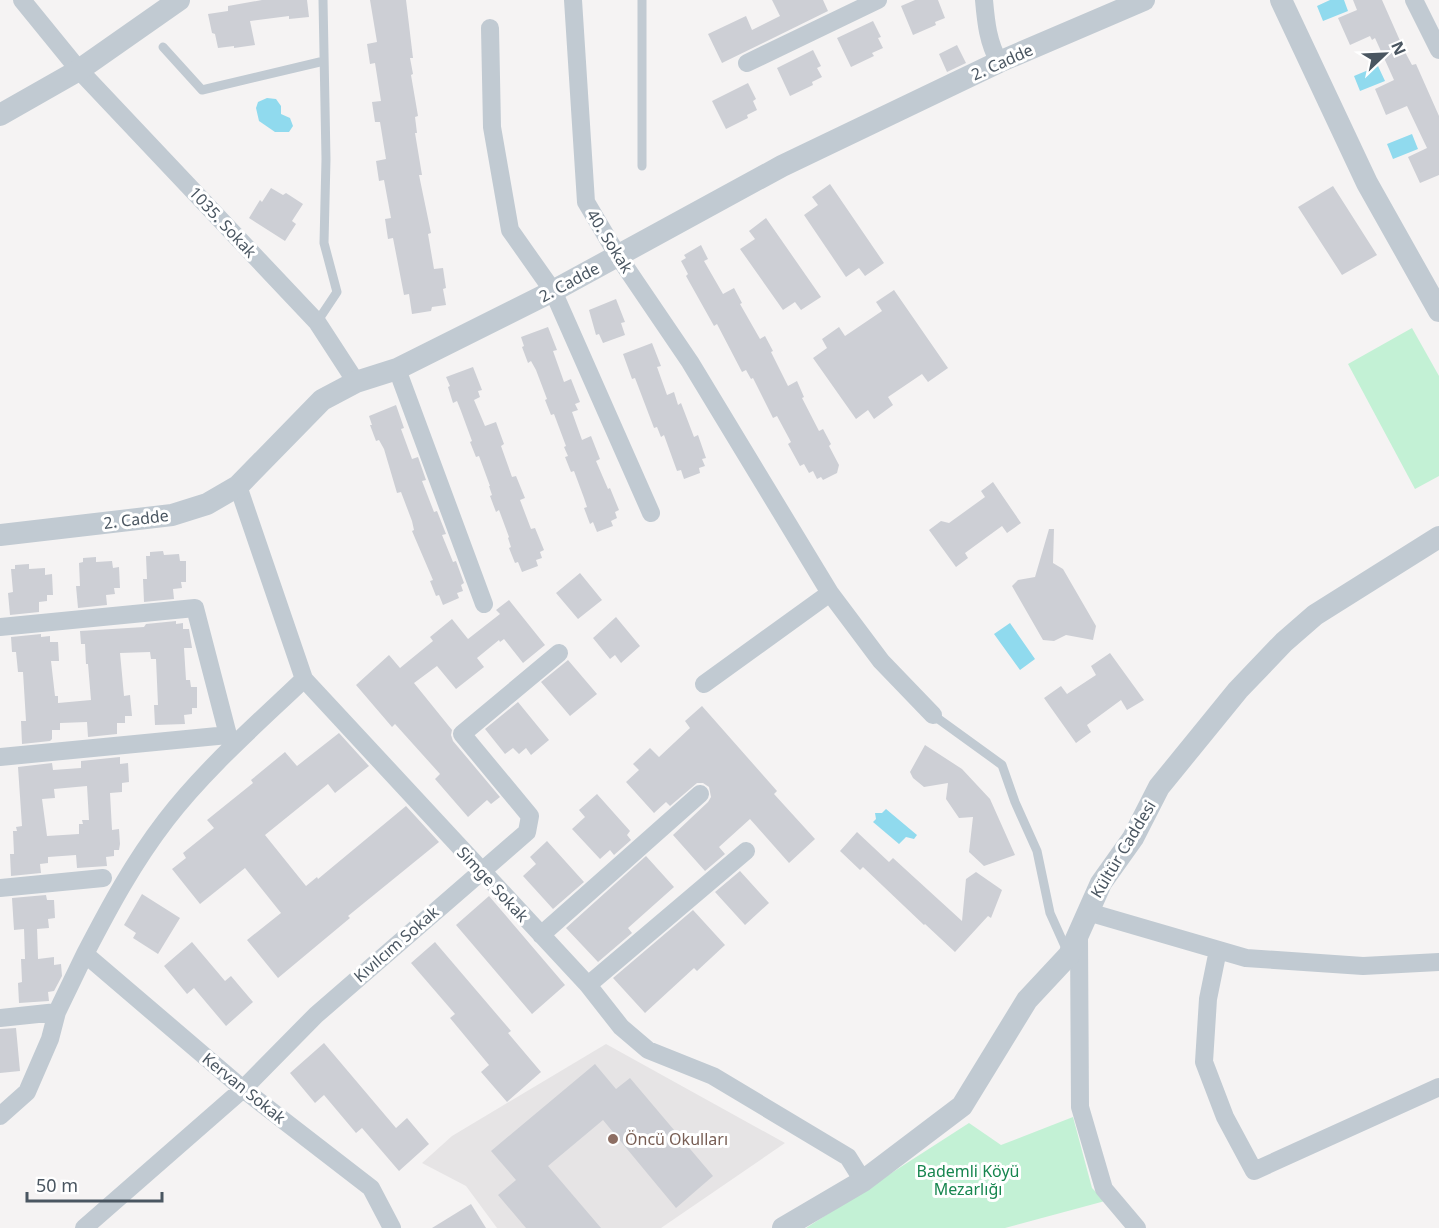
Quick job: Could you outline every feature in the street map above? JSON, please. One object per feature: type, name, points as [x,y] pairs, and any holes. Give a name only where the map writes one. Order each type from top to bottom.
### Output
[{"type":"street","name":"1035. Sokak","points":[[21,0],[79,70],[316,322],[356,382]]},
{"type":"street","points":[[0,115],[79,70],[179,0]]},
{"type":"street","name":"40. Sokak","points":[[573,0],[586,202],[618,256],[690,362],[830,593],[881,661],[933,715]]},
{"type":"street","points":[[747,63],[878,0]]},
{"type":"street","points":[[984,0],[986,30],[999,62]]},
{"type":"street","name":"2. Cadde","points":[[0,535],[172,515],[207,504],[238,486],[322,400],[356,382],[397,369],[553,291],[782,166],[999,62],[1144,0]]},
{"type":"street","points":[[1281,0],[1367,183],[1436,298]]},
{"type":"street","points":[[1414,0],[1439,50]]},
{"type":"street","points":[[490,28],[492,127],[510,230],[553,291],[651,513]]},
{"type":"street","points":[[397,369],[484,604]]},
{"type":"street","name":"Simge Sokak","points":[[238,486],[304,679],[588,985],[621,1027],[648,1050],[713,1076],[848,1157],[863,1181]]},
{"type":"street","name":"Kültür Caddesi","points":[[783,1228],[863,1181],[962,1106],[1027,999],[1069,955],[1090,903],[1101,883],[1133,838],[1159,787],[1238,690],[1284,642],[1315,615],[1439,537]]},
{"type":"street","points":[[704,684],[830,593]]},
{"type":"street","points":[[0,627],[195,608],[228,735],[0,757]]},
{"type":"street","name":"Kıvılcım Sokak","points":[[84,1228],[243,1089],[316,1015],[527,832],[530,816],[462,734],[559,653]]},
{"type":"street","points":[[0,1116],[27,1092],[50,1039],[57,1012],[85,954],[124,880],[166,819],[225,755],[304,679]]},
{"type":"street","points":[[541,935],[700,794]]},
{"type":"street","points":[[588,985],[746,851]]},
{"type":"street","points":[[0,888],[103,878]]},
{"type":"street","points":[[1137,1228],[1104,1189],[1080,1107],[1083,922],[1246,958],[1363,966],[1439,962]]},
{"type":"street","points":[[1218,950],[1208,999],[1204,1062],[1225,1117],[1254,1171],[1439,1087]]},
{"type":"street","name":"Kervan Sokak","points":[[85,954],[243,1089],[371,1188],[392,1228]]},
{"type":"street","points":[[0,1018],[57,1012]]},
{"type":"lane","points":[[316,322],[337,292],[324,243],[326,159],[323,0]]},
{"type":"lane","points":[[642,0],[642,166]]},
{"type":"lane","points":[[163,46],[202,90],[324,61]]},
{"type":"lane","points":[[933,715],[1002,765],[1015,802],[1037,851],[1050,913],[1069,955]]},
{"type":"shaded area","name":"Öncü Okulları","points":[[606,1044],[785,1143],[661,1228],[497,1228],[466,1186],[422,1163],[452,1136]]},
{"type":"green space","points":[[1412,328],[1439,376],[1439,476],[1415,489],[1348,364]]},
{"type":"green space","name":"Bademli Köyü Mezarlığı","points":[[1073,1117],[1092,1188],[1105,1201],[1005,1228],[806,1228],[969,1123],[1001,1145]]},
{"type":"water","points":[[1330,0],[1344,0],[1348,11],[1323,21],[1317,6]]},
{"type":"water","points":[[1378,66],[1385,81],[1360,91],[1354,76]]},
{"type":"water","points":[[267,98],[276,99],[281,106],[281,114],[290,118],[293,126],[289,132],[275,132],[259,121],[256,108],[258,102]]},
{"type":"water","points":[[1412,134],[1418,149],[1393,159],[1387,144]]},
{"type":"water","points":[[1010,623],[1035,659],[1020,670],[994,634]]},
{"type":"water","points":[[886,809],[917,835],[914,839],[906,837],[899,844],[873,822],[876,819],[875,813],[882,813]]},
{"type":"building","points":[[262,0],[307,0],[309,17],[289,19],[289,16],[250,21],[255,45],[218,48],[208,14],[228,11],[228,6]]},
{"type":"building","points":[[370,0],[406,0],[413,58],[410,58],[413,74],[411,75],[418,116],[415,117],[417,133],[415,133],[422,175],[419,175],[431,233],[428,234],[434,269],[443,268],[446,288],[443,289],[446,305],[432,307],[431,311],[412,314],[409,294],[404,295],[393,238],[388,239],[385,219],[391,218],[384,180],[379,181],[376,161],[386,159],[380,122],[375,122],[372,102],[381,101],[375,63],[370,64],[367,44],[377,42]]},
{"type":"building","points":[[772,0],[823,0],[828,11],[722,63],[708,34],[746,16],[752,30],[780,16]]},
{"type":"building","points":[[915,0],[938,0],[945,18],[935,22],[936,25],[913,35],[901,6]]},
{"type":"building","points":[[1353,0],[1382,0],[1405,52],[1412,65],[1416,64],[1439,116],[1439,175],[1420,183],[1408,157],[1427,148],[1407,106],[1386,115],[1375,89],[1394,80],[1375,38],[1372,40],[1370,36],[1350,45],[1338,18],[1357,10]]},
{"type":"building","points":[[873,21],[881,37],[878,38],[883,48],[872,53],[874,56],[851,67],[837,38]]},
{"type":"building","points":[[957,45],[966,63],[947,72],[939,54]]},
{"type":"building","points":[[813,50],[821,66],[817,68],[822,77],[812,82],[813,85],[790,96],[777,68]]},
{"type":"building","points":[[748,83],[756,99],[753,101],[757,110],[747,115],[748,118],[726,129],[712,101]]},
{"type":"building","points":[[830,184],[884,263],[865,276],[859,268],[846,277],[804,215],[818,205],[812,197]]},
{"type":"building","points":[[1333,186],[1377,255],[1342,275],[1298,207]]},
{"type":"building","points":[[271,188],[283,195],[286,193],[303,204],[292,221],[296,224],[285,241],[249,218]]},
{"type":"building","points":[[766,218],[821,297],[801,310],[795,302],[783,310],[740,249],[755,239],[749,231]]},
{"type":"building","points":[[701,245],[708,259],[704,261],[723,294],[734,288],[742,303],[740,304],[760,339],[765,336],[788,386],[797,381],[804,397],[802,398],[819,431],[823,429],[831,444],[829,446],[839,465],[837,473],[823,480],[821,477],[817,479],[813,471],[809,473],[804,464],[800,466],[788,444],[791,442],[777,416],[773,418],[753,378],[751,379],[746,370],[742,372],[717,324],[714,326],[686,276],[688,274],[681,261],[686,258],[684,255]]},
{"type":"building","points":[[894,290],[948,368],[928,382],[922,374],[888,397],[893,405],[874,419],[868,410],[856,419],[813,358],[827,348],[822,339],[839,327],[845,336],[882,311],[876,302]]},
{"type":"building","points":[[616,299],[625,322],[621,323],[625,335],[603,343],[599,334],[596,335],[589,310]]},
{"type":"building","points":[[548,327],[557,350],[553,351],[564,382],[571,379],[580,402],[575,404],[578,410],[572,412],[582,440],[591,436],[600,459],[596,461],[619,510],[615,512],[617,518],[611,521],[613,526],[597,532],[593,522],[590,524],[584,508],[587,507],[574,471],[571,472],[565,457],[568,456],[564,447],[566,446],[554,414],[551,415],[536,370],[531,361],[528,363],[522,347],[524,346],[521,337]]},
{"type":"building","points":[[652,343],[661,366],[657,367],[667,395],[674,392],[678,405],[681,403],[694,437],[698,435],[706,458],[702,459],[705,466],[699,468],[700,473],[684,479],[681,470],[677,471],[664,435],[661,437],[657,427],[654,428],[623,354]]},
{"type":"building","points":[[473,367],[482,390],[478,391],[480,397],[474,400],[485,426],[496,422],[504,444],[501,446],[512,477],[516,476],[525,498],[520,500],[531,529],[535,528],[544,550],[540,552],[542,558],[536,560],[538,566],[522,572],[518,562],[515,563],[509,548],[511,547],[509,537],[499,510],[496,512],[490,496],[492,495],[490,486],[479,456],[476,457],[470,442],[472,441],[457,401],[453,403],[448,387],[450,386],[446,377]]},
{"type":"building","points":[[396,405],[404,428],[401,429],[412,459],[418,457],[426,480],[422,481],[434,512],[437,511],[446,534],[442,535],[453,562],[456,561],[464,583],[461,585],[463,591],[457,593],[459,598],[443,605],[439,595],[436,596],[430,581],[433,580],[412,531],[414,530],[412,521],[401,492],[397,493],[384,449],[379,440],[376,441],[370,425],[372,425],[369,416]]},
{"type":"building","points":[[993,482],[1021,523],[1007,533],[1002,526],[965,553],[968,558],[956,567],[929,530],[941,521],[949,523],[985,497],[981,491]]},
{"type":"building","points":[[1049,529],[1054,529],[1053,563],[1063,569],[1096,626],[1093,640],[1066,635],[1054,641],[1043,640],[1012,586],[1018,580],[1035,577]]},
{"type":"building","points":[[163,551],[164,555],[179,554],[180,561],[186,561],[186,582],[181,582],[182,588],[173,589],[174,599],[144,602],[143,579],[147,579],[146,556],[150,556],[150,552]]},
{"type":"building","points":[[96,557],[96,562],[112,561],[113,568],[119,567],[120,588],[114,588],[115,594],[106,595],[107,605],[78,608],[76,586],[80,586],[79,563],[83,562],[83,558]]},
{"type":"building","points":[[29,564],[29,569],[45,568],[45,575],[52,574],[53,595],[47,595],[47,601],[39,602],[39,612],[10,615],[8,593],[13,592],[11,569],[15,569],[15,565]]},
{"type":"building","points":[[580,573],[602,600],[578,619],[556,593]]},
{"type":"building","points":[[509,600],[545,645],[523,663],[504,639],[500,642],[499,640],[477,658],[484,667],[456,689],[437,666],[414,683],[452,730],[453,741],[500,797],[491,804],[487,800],[468,817],[435,779],[440,774],[395,724],[392,727],[356,685],[389,655],[400,668],[433,641],[430,637],[452,619],[468,639],[500,614],[496,610]]},
{"type":"building","points":[[616,617],[640,646],[621,663],[615,655],[610,659],[593,638]]},
{"type":"building","points":[[176,621],[176,624],[183,623],[183,629],[189,629],[192,648],[184,648],[186,680],[190,680],[191,687],[197,687],[197,708],[192,708],[192,714],[184,715],[185,724],[155,725],[154,705],[158,705],[156,659],[151,659],[150,652],[120,653],[124,696],[130,695],[132,716],[125,716],[125,723],[117,723],[117,734],[88,737],[87,722],[60,723],[60,730],[52,730],[50,741],[22,744],[21,721],[26,721],[23,672],[18,672],[16,652],[12,652],[11,637],[41,634],[41,637],[50,636],[50,642],[58,642],[59,661],[51,661],[55,696],[58,696],[58,703],[91,700],[85,644],[81,644],[80,631],[144,627],[146,624]]},
{"type":"building","points":[[1110,653],[1144,700],[1127,710],[1121,700],[1087,725],[1091,732],[1076,743],[1044,698],[1061,686],[1067,694],[1096,675],[1091,666]]},
{"type":"building","points":[[568,660],[597,694],[570,716],[541,682]]},
{"type":"building","points":[[518,702],[549,740],[531,755],[526,748],[519,754],[513,748],[505,754],[485,729]]},
{"type":"building","points":[[702,706],[777,791],[774,794],[815,839],[789,863],[750,819],[719,847],[725,854],[705,871],[673,835],[708,802],[711,797],[709,787],[703,783],[697,783],[670,806],[666,802],[654,813],[626,782],[639,770],[633,764],[650,748],[659,757],[690,728],[685,721]]},
{"type":"building","points":[[339,733],[369,766],[335,793],[328,784],[265,835],[306,886],[317,877],[318,879],[406,806],[439,842],[348,916],[350,918],[278,978],[247,940],[281,913],[245,868],[200,904],[172,869],[186,858],[183,853],[214,828],[207,820],[253,783],[251,780],[285,752],[297,766]]},
{"type":"building","points":[[925,745],[962,769],[990,799],[1015,855],[984,866],[969,852],[973,817],[959,818],[946,799],[948,783],[924,787],[913,778],[910,772]]},
{"type":"building","points":[[120,757],[120,764],[128,763],[129,782],[122,783],[122,792],[110,793],[112,830],[119,829],[119,850],[114,850],[114,856],[106,857],[107,866],[77,868],[76,855],[48,857],[48,863],[40,864],[41,873],[11,876],[10,854],[14,854],[13,831],[17,831],[16,827],[22,826],[18,767],[52,763],[53,770],[81,768],[81,761]],"holes":[[[87,786],[89,820],[82,820],[83,824],[79,824],[79,834],[47,836],[42,799],[55,798],[54,789]]]},
{"type":"building","points":[[597,794],[630,831],[627,835],[631,840],[614,855],[610,850],[600,859],[572,829],[585,817],[579,810]]},
{"type":"building","points":[[857,832],[889,862],[893,858],[962,921],[966,879],[976,872],[1002,890],[991,918],[988,916],[955,952],[863,867],[860,870],[840,851]]},
{"type":"building","points":[[547,841],[584,882],[553,909],[523,876],[536,864],[530,857]]},
{"type":"building","points":[[646,856],[674,887],[628,928],[632,933],[598,962],[566,928]]},
{"type":"building","points":[[740,871],[769,903],[745,925],[715,892]]},
{"type":"building","points":[[142,894],[180,918],[158,954],[133,938],[136,933],[124,925]]},
{"type":"building","points":[[46,895],[47,900],[54,900],[55,918],[48,919],[49,928],[37,929],[38,959],[54,957],[54,965],[61,964],[62,976],[54,991],[48,992],[49,1001],[19,1003],[18,983],[22,982],[21,959],[25,959],[24,929],[14,930],[12,898]]},
{"type":"building","points":[[489,896],[565,985],[532,1014],[456,925]]},
{"type":"building","points":[[693,910],[725,945],[697,971],[694,968],[645,1013],[613,978]]},
{"type":"building","points":[[192,942],[225,981],[231,976],[253,1002],[226,1026],[194,988],[187,994],[164,966]]},
{"type":"building","points":[[435,942],[511,1031],[508,1033],[541,1072],[507,1102],[481,1072],[489,1065],[450,1018],[455,1014],[411,963]]},
{"type":"building","points":[[16,1028],[20,1071],[0,1073],[0,1029]]},
{"type":"building","points":[[324,1043],[396,1128],[407,1118],[429,1144],[399,1171],[362,1128],[356,1133],[324,1095],[315,1103],[290,1073]]},
{"type":"building","name":"Öncü Okulları","points":[[595,1064],[616,1089],[630,1078],[713,1176],[676,1208],[603,1120],[548,1166],[601,1228],[526,1228],[498,1195],[516,1180],[491,1151]]},
{"type":"building","points":[[471,1204],[486,1228],[432,1228]]},
{"type":"place","name":"Öncü Okulları","points":[[613,1139]]}]
